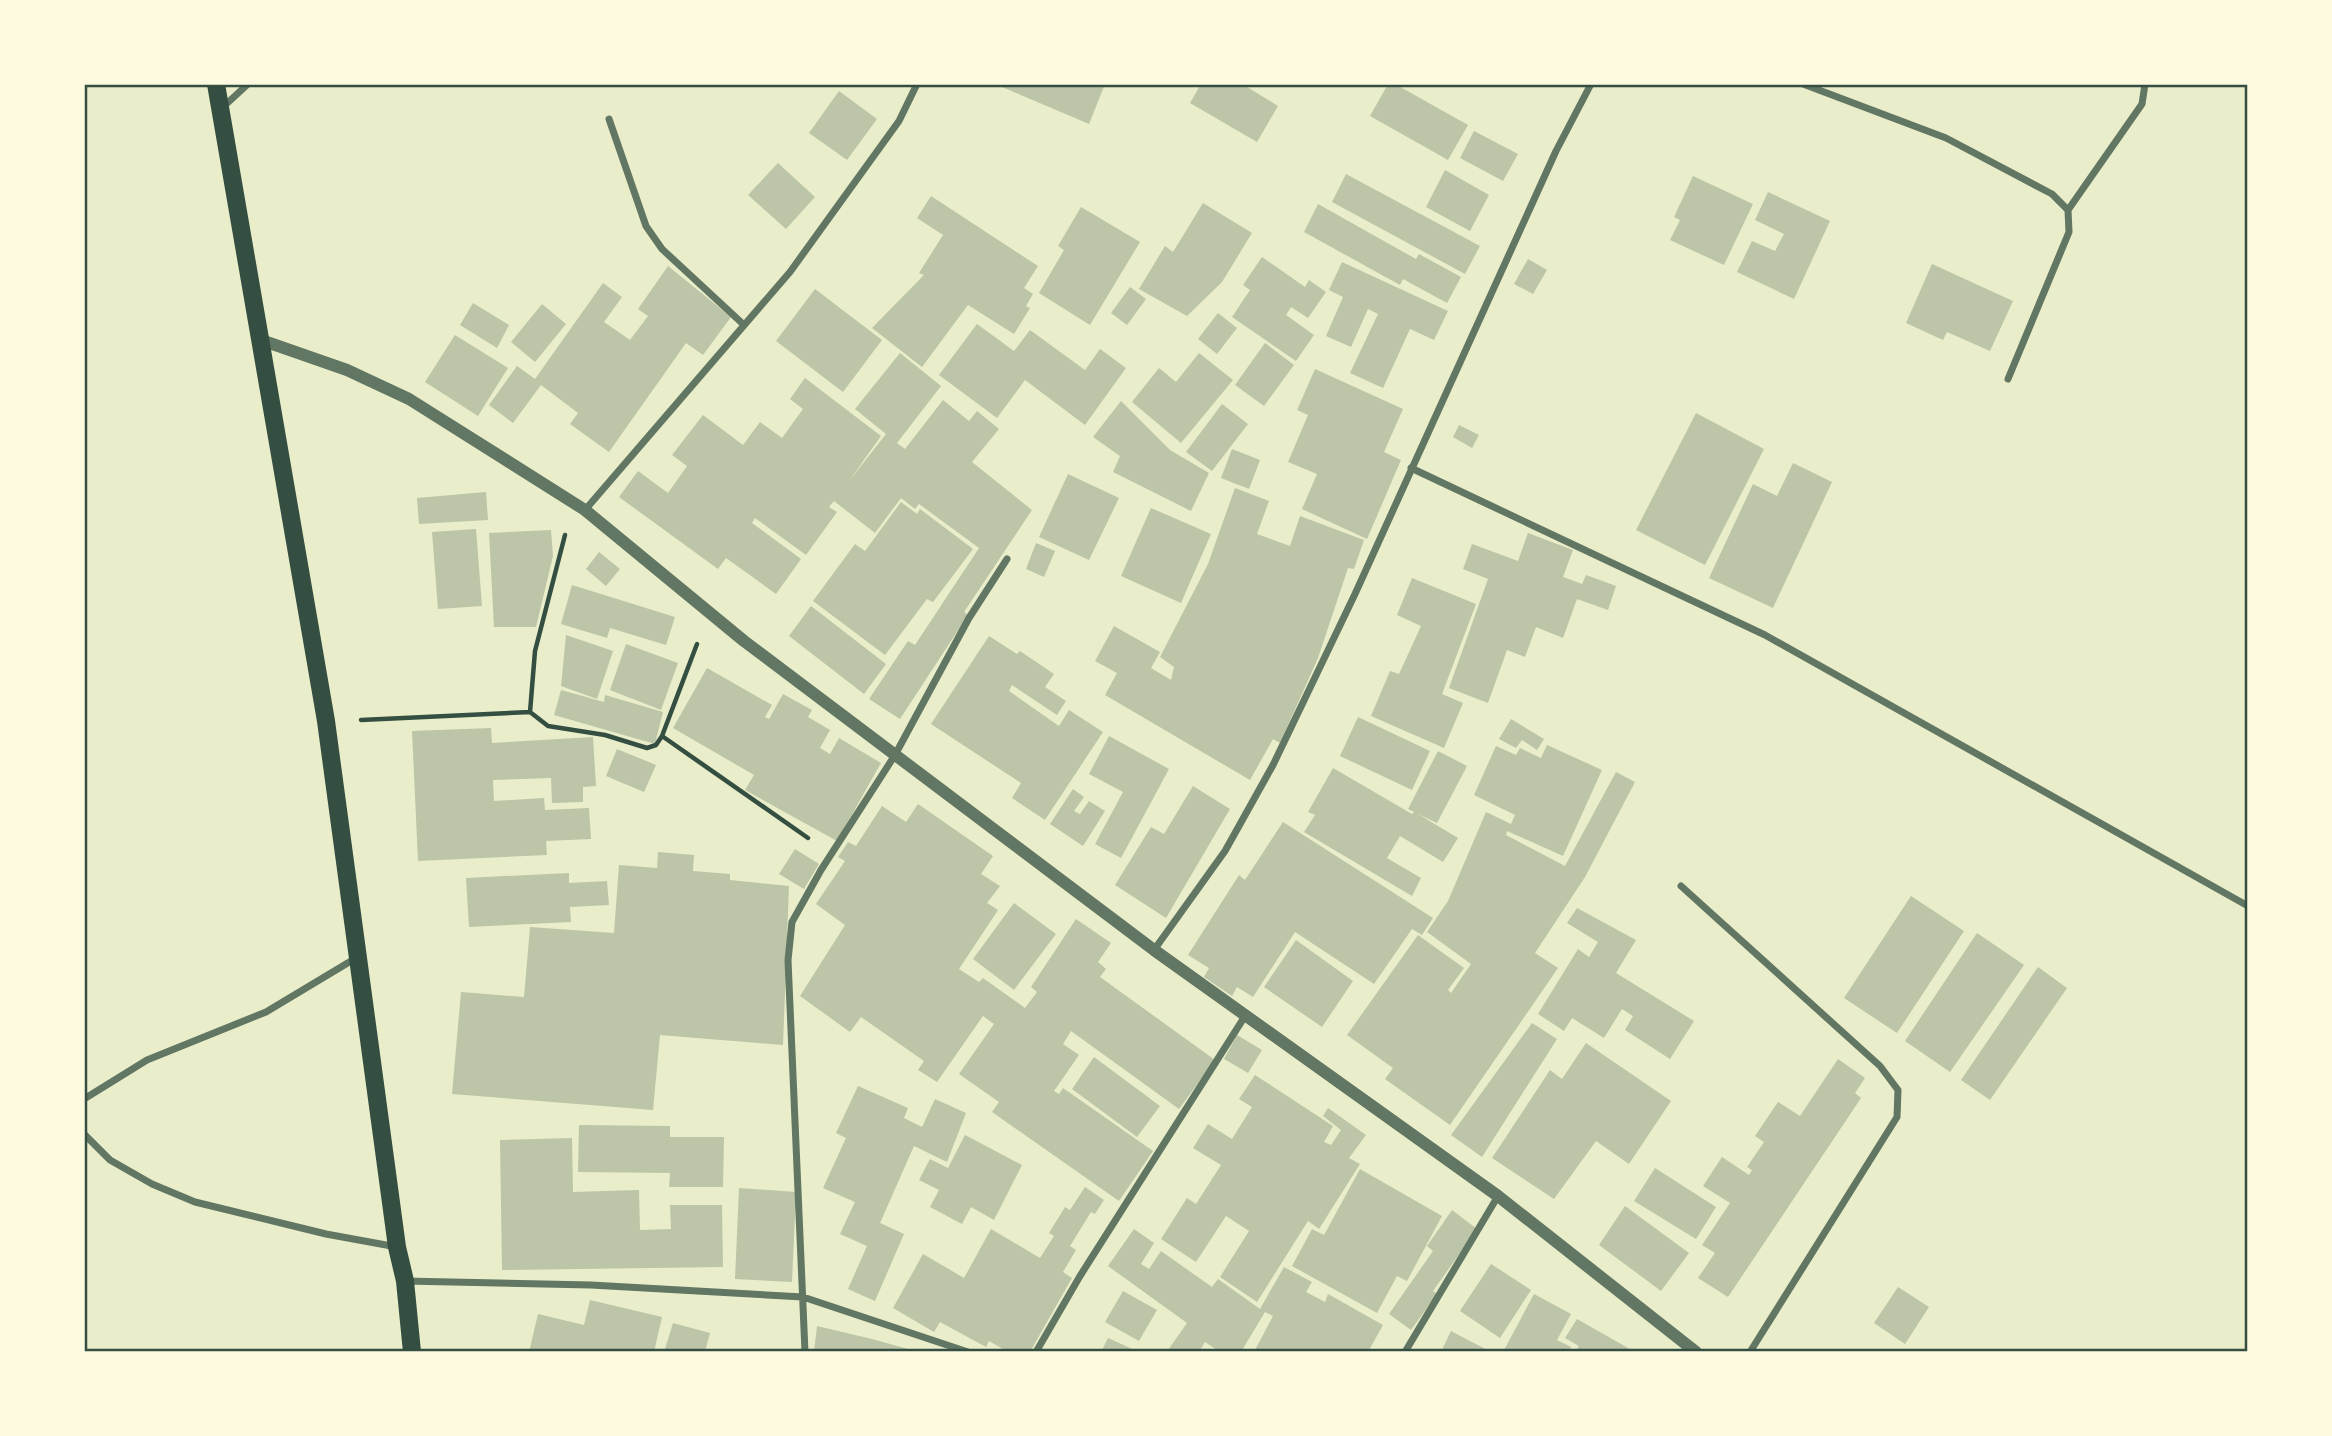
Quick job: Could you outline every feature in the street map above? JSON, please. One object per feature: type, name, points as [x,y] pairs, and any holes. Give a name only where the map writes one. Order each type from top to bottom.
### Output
[{"type":"main road","points":[[216,84],[326,721],[360,956],[397,1247],[405,1280],[412,1352]]},
{"type":"street","points":[[219,109],[248,84]]},
{"type":"street","points":[[585,510],[790,272],[899,121],[918,84]]},
{"type":"street","points":[[1154,950],[1225,851],[1273,765],[1556,151],[1591,84]]},
{"type":"street","points":[[1803,84],[1946,138],[2052,194],[2068,210]]},
{"type":"street","points":[[2008,379],[2069,232],[2068,210],[2142,104],[2145,84]]},
{"type":"street","points":[[609,119],[646,226],[662,249],[743,324]]},
{"type":"street","points":[[261,340],[347,370],[409,399],[585,510],[709,612],[895,755],[1154,950],[1497,1196],[1681,1348],[1696,1352]]},
{"type":"street","points":[[1410,468],[1765,635],[2248,906]]},
{"type":"street","points":[[805,1352],[788,960],[792,922],[831,854],[895,755],[969,618],[1007,559]]},
{"type":"street","points":[[1681,886],[1880,1066],[1898,1090],[1897,1117],[1750,1352]]},
{"type":"street","points":[[84,1100],[147,1060],[265,1012],[360,956]]},
{"type":"street","points":[[1036,1352],[1080,1276],[1245,1016]]},
{"type":"street","points":[[84,1134],[110,1160],[152,1184],[195,1202],[326,1234],[397,1247]]},
{"type":"street","points":[[1405,1352],[1497,1196]]},
{"type":"street","points":[[405,1280],[591,1285],[803,1297],[968,1352]]},
{"type":"path","points":[[530,712],[535,651],[573,502]]},
{"type":"path","points":[[326,721],[530,712],[548,726],[605,735],[648,748],[656,745],[662,736],[709,612]]},
{"type":"path","points":[[662,736],[831,854]]},
{"type":"building","points":[[1003,84],[1105,84],[1089,124],[1002,87]]},
{"type":"building","points":[[1201,84],[1242,84],[1278,106],[1257,142],[1190,103]]},
{"type":"building","points":[[1388,84],[1395,84],[1468,125],[1448,160],[1370,116]]},
{"type":"building","points":[[839,91],[877,119],[847,160],[809,133]]},
{"type":"building","points":[[1474,131],[1518,154],[1503,181],[1460,158]]},
{"type":"building","points":[[778,163],[815,197],[786,229],[748,195]]},
{"type":"building","points":[[1445,170],[1489,195],[1470,231],[1426,207]]},
{"type":"building","points":[[1346,174],[1480,246],[1465,274],[1332,202]]},
{"type":"building","points":[[1693,176],[1753,204],[1724,265],[1670,240],[1680,220],[1674,217]]},
{"type":"building","points":[[1768,192],[1830,221],[1794,299],[1737,272],[1752,241],[1775,251],[1784,234],[1755,220]]},
{"type":"building","points":[[931,196],[1038,266],[1024,288],[1033,294],[1026,306],[1030,308],[1014,334],[968,305],[922,367],[872,328],[924,275],[919,273],[943,235],[917,218]]},
{"type":"building","points":[[1203,203],[1252,233],[1222,282],[1187,316],[1139,289],[1165,246],[1173,252]]},
{"type":"building","points":[[1318,204],[1416,259],[1419,254],[1461,277],[1447,303],[1403,279],[1400,285],[1304,232]]},
{"type":"building","points":[[1081,207],[1140,242],[1090,325],[1039,293],[1064,250],[1058,246]]},
{"type":"building","points":[[1262,257],[1305,287],[1309,280],[1326,292],[1308,318],[1291,307],[1286,315],[1314,335],[1296,361],[1232,317],[1250,290],[1243,285]]},
{"type":"building","points":[[1528,259],[1547,270],[1533,294],[1514,284]]},
{"type":"building","points":[[1342,262],[1448,311],[1434,340],[1410,329],[1383,388],[1350,373],[1378,314],[1368,309],[1351,347],[1326,336],[1343,297],[1329,290]]},
{"type":"building","points":[[1932,264],[2013,301],[1990,351],[1947,332],[1943,340],[1906,323]]},
{"type":"building","points":[[668,266],[731,317],[703,355],[686,343],[609,452],[570,424],[578,413],[541,385],[513,423],[489,405],[517,366],[535,379],[603,283],[622,297],[604,322],[630,340],[648,316],[638,309]]},
{"type":"building","points":[[1130,287],[1146,299],[1127,325],[1111,313]]},
{"type":"building","points":[[815,289],[882,340],[843,392],[776,341]]},
{"type":"building","points":[[473,303],[509,325],[497,348],[460,325]]},
{"type":"building","points":[[542,304],[566,324],[535,362],[511,342]]},
{"type":"building","points":[[1218,313],[1237,328],[1217,354],[1198,339]]},
{"type":"building","points":[[977,324],[1014,351],[1030,330],[1085,370],[1100,349],[1126,368],[1085,425],[1025,380],[997,418],[939,375]]},
{"type":"building","points":[[455,335],[508,368],[478,416],[425,382]]},
{"type":"building","points":[[1265,343],[1294,365],[1264,406],[1235,385]]},
{"type":"building","points":[[900,353],[941,386],[897,443],[905,449],[943,400],[969,421],[977,411],[999,429],[972,462],[1032,510],[964,612],[968,615],[900,719],[869,699],[908,641],[915,645],[979,548],[919,504],[915,509],[901,498],[875,533],[834,501],[829,507],[837,512],[806,555],[755,518],[752,523],[801,559],[776,594],[726,558],[718,569],[619,497],[638,471],[668,493],[687,466],[672,455],[703,415],[743,445],[760,422],[782,438],[803,409],[790,399],[805,378],[881,436],[849,481],[886,434],[855,409]]},
{"type":"building","points":[[1199,353],[1233,380],[1181,443],[1132,402],[1159,368],[1176,382]]},
{"type":"building","points":[[1315,369],[1403,409],[1384,452],[1401,460],[1367,539],[1302,509],[1317,474],[1288,462],[1308,415],[1297,410]]},
{"type":"building","points":[[1121,401],[1170,450],[1209,473],[1191,511],[1113,472],[1120,456],[1093,437]]},
{"type":"building","points":[[1222,404],[1248,424],[1212,471],[1186,452]]},
{"type":"building","points":[[1696,413],[1764,449],[1705,565],[1636,530]]},
{"type":"building","points":[[1459,425],[1479,435],[1472,448],[1453,437]]},
{"type":"building","points":[[1232,449],[1260,460],[1249,489],[1221,478]]},
{"type":"building","points":[[1793,463],[1832,482],[1773,608],[1709,578],[1753,484],[1777,496]]},
{"type":"building","points":[[1068,474],[1119,498],[1089,560],[1039,537]]},
{"type":"building","points":[[1235,488],[1269,501],[1257,534],[1290,546],[1300,516],[1364,540],[1354,569],[1348,568],[1318,658],[1280,743],[1273,739],[1250,780],[1105,695],[1117,673],[1095,661],[1114,626],[1160,652],[1151,668],[1171,680],[1174,667],[1160,657],[1208,564]]},
{"type":"building","points":[[486,492],[488,520],[419,524],[417,498]]},
{"type":"building","points":[[901,502],[917,514],[920,509],[973,549],[933,602],[927,599],[885,655],[813,601],[855,544],[865,551]]},
{"type":"building","points":[[1151,508],[1211,534],[1181,603],[1121,576]]},
{"type":"building","points":[[476,529],[482,606],[438,609],[432,532]]},
{"type":"building","points":[[551,530],[553,556],[536,627],[494,627],[489,533]]},
{"type":"building","points":[[1528,533],[1573,550],[1563,577],[1582,584],[1586,575],[1616,586],[1608,610],[1577,599],[1563,638],[1536,627],[1525,657],[1507,650],[1488,703],[1449,688],[1488,579],[1463,569],[1472,544],[1518,561]]},
{"type":"building","points":[[1036,543],[1055,551],[1044,577],[1026,569]]},
{"type":"building","points":[[599,552],[620,569],[606,586],[586,569]]},
{"type":"building","points":[[1412,578],[1476,604],[1442,694],[1463,703],[1444,748],[1371,716],[1390,671],[1399,674],[1421,626],[1397,615]]},
{"type":"building","points":[[572,585],[675,617],[666,645],[610,628],[607,638],[561,624]]},
{"type":"building","points":[[811,606],[886,664],[864,694],[789,636]]},
{"type":"building","points":[[566,635],[613,651],[597,699],[561,686]]},
{"type":"building","points":[[989,636],[1017,654],[1020,651],[1054,674],[1045,687],[1066,701],[1057,715],[1012,685],[1009,691],[1059,726],[1069,710],[1103,732],[1045,820],[1012,798],[1021,783],[931,724]]},
{"type":"building","points":[[626,644],[678,663],[661,710],[610,690]]},
{"type":"building","points":[[707,668],[772,705],[765,717],[769,719],[783,694],[812,710],[808,717],[830,730],[820,748],[830,754],[839,738],[881,763],[837,841],[745,790],[754,775],[673,728]]},
{"type":"building","points":[[561,690],[604,702],[605,695],[663,712],[655,744],[554,715]]},
{"type":"building","points":[[1358,717],[1430,751],[1412,790],[1340,756]]},
{"type":"building","points":[[1511,719],[1544,739],[1537,750],[1522,740],[1516,748],[1499,739]]},
{"type":"building","points":[[491,728],[492,743],[593,737],[596,786],[583,787],[583,802],[552,803],[551,778],[493,780],[494,801],[544,798],[545,810],[589,808],[591,839],[546,841],[547,855],[418,861],[412,731]]},
{"type":"building","points":[[1109,736],[1169,769],[1121,858],[1095,844],[1123,792],[1089,774]]},
{"type":"building","points":[[1547,745],[1602,770],[1563,856],[1507,831],[1506,835],[1565,866],[1616,772],[1635,782],[1585,877],[1535,953],[1558,968],[1450,1125],[1385,1079],[1393,1068],[1347,1035],[1418,935],[1464,968],[1448,990],[1451,993],[1471,964],[1427,932],[1448,901],[1486,812],[1511,824],[1515,815],[1474,795],[1496,746],[1516,755],[1520,748],[1541,758]]},
{"type":"building","points":[[617,749],[656,765],[644,792],[606,776]]},
{"type":"building","points":[[1438,751],[1467,766],[1437,823],[1418,814],[1458,838],[1443,862],[1400,836],[1387,858],[1421,878],[1412,896],[1304,832],[1315,815],[1308,812],[1333,768],[1412,814],[1414,812],[1408,809]]},
{"type":"building","points":[[1193,786],[1230,809],[1166,918],[1115,885],[1151,827],[1164,834]]},
{"type":"building","points":[[1073,789],[1084,797],[1074,811],[1080,814],[1089,801],[1105,811],[1083,846],[1050,824]]},
{"type":"building","points":[[918,804],[993,856],[981,874],[1000,886],[987,903],[998,910],[959,969],[979,982],[983,978],[1025,1008],[1037,992],[1031,987],[1076,919],[1111,943],[1098,962],[1106,969],[1100,977],[1215,1060],[1179,1109],[1071,1031],[1063,1044],[1079,1055],[1054,1091],[1059,1094],[1063,1088],[1153,1151],[1119,1201],[992,1112],[999,1102],[959,1074],[994,1024],[983,1016],[937,1082],[918,1070],[924,1061],[861,1017],[850,1032],[800,996],[845,925],[816,904],[845,861],[838,857],[848,842],[856,846],[882,806],[906,822]]},
{"type":"building","points":[[1283,822],[1433,918],[1422,935],[1412,929],[1374,984],[1295,932],[1253,997],[1237,987],[1232,996],[1204,977],[1209,968],[1188,955],[1239,875],[1245,880]]},
{"type":"building","points":[[795,849],[819,864],[804,889],[779,874]]},
{"type":"building","points":[[658,852],[694,855],[693,871],[730,874],[730,880],[789,886],[783,1045],[660,1035],[653,1110],[452,1094],[461,992],[524,997],[530,927],[614,933],[619,865],[657,868]]},
{"type":"building","points":[[569,873],[569,883],[607,881],[609,905],[570,907],[571,922],[469,927],[466,878]]},
{"type":"building","points":[[1911,896],[1964,931],[1897,1033],[1844,998]]},
{"type":"building","points":[[1014,903],[1056,934],[1014,990],[973,959]]},
{"type":"building","points":[[1577,908],[1636,940],[1616,973],[1694,1021],[1670,1059],[1625,1030],[1633,1016],[1622,1009],[1604,1038],[1572,1018],[1564,1031],[1538,1014],[1578,949],[1589,957],[1598,942],[1567,923]]},
{"type":"building","points":[[1977,933],[2024,965],[1950,1072],[1905,1041]]},
{"type":"building","points":[[1296,940],[1353,981],[1322,1027],[1264,987]]},
{"type":"building","points":[[2038,967],[2067,988],[1990,1100],[1961,1080]]},
{"type":"building","points":[[1532,1023],[1557,1039],[1482,1157],[1451,1135]]},
{"type":"building","points":[[1237,1035],[1262,1050],[1248,1073],[1224,1059]]},
{"type":"building","points":[[1586,1043],[1671,1101],[1629,1164],[1596,1141],[1554,1199],[1492,1158],[1550,1070],[1562,1079]]},
{"type":"building","points":[[1094,1057],[1160,1106],[1137,1137],[1072,1089]]},
{"type":"building","points":[[1838,1059],[1865,1078],[1855,1093],[1861,1098],[1728,1297],[1698,1278],[1715,1253],[1702,1245],[1730,1203],[1703,1186],[1722,1157],[1749,1175],[1752,1170],[1747,1167],[1764,1142],[1755,1136],[1778,1102],[1800,1116]]},
{"type":"building","points":[[1255,1075],[1333,1126],[1324,1142],[1331,1145],[1341,1130],[1323,1116],[1328,1108],[1366,1135],[1349,1158],[1360,1164],[1319,1229],[1308,1221],[1257,1302],[1220,1277],[1249,1231],[1226,1216],[1196,1262],[1161,1239],[1187,1198],[1196,1204],[1221,1165],[1193,1148],[1208,1124],[1232,1139],[1252,1107],[1239,1099]]},
{"type":"building","points":[[858,1086],[908,1108],[904,1118],[922,1127],[935,1099],[966,1113],[947,1162],[914,1146],[880,1223],[904,1234],[875,1301],[848,1289],[867,1246],[840,1234],[855,1202],[823,1188],[846,1138],[836,1133]]},
{"type":"building","points":[[579,1125],[670,1126],[670,1137],[724,1137],[723,1187],[669,1187],[670,1173],[578,1172]]},
{"type":"building","points":[[965,1135],[1022,1165],[994,1220],[971,1207],[962,1224],[930,1207],[939,1190],[919,1180],[930,1159],[948,1168]]},
{"type":"building","points":[[572,1138],[573,1192],[639,1190],[640,1230],[671,1229],[670,1205],[722,1205],[723,1267],[502,1270],[500,1140]]},
{"type":"building","points":[[1655,1168],[1716,1207],[1696,1239],[1634,1201]]},
{"type":"building","points":[[1360,1169],[1442,1216],[1407,1281],[1397,1276],[1377,1313],[1292,1266],[1312,1229],[1324,1235]]},
{"type":"building","points":[[1085,1187],[1104,1200],[1095,1214],[1091,1212],[1070,1246],[1076,1250],[1063,1272],[1072,1278],[1030,1352],[1008,1352],[989,1341],[986,1347],[940,1322],[934,1332],[893,1308],[923,1254],[964,1278],[991,1229],[1040,1258],[1054,1236],[1049,1233],[1065,1207],[1070,1210]]},
{"type":"building","points":[[739,1188],[796,1192],[792,1282],[735,1279]]},
{"type":"building","points":[[1625,1206],[1689,1253],[1661,1291],[1599,1245]]},
{"type":"building","points":[[1452,1210],[1477,1229],[1433,1291],[1437,1294],[1411,1330],[1389,1314],[1433,1251],[1427,1246]]},
{"type":"building","points":[[1134,1229],[1154,1243],[1141,1264],[1149,1269],[1161,1251],[1212,1287],[1218,1279],[1260,1309],[1284,1267],[1312,1282],[1306,1292],[1325,1302],[1328,1294],[1383,1325],[1368,1352],[1254,1352],[1273,1316],[1265,1312],[1241,1352],[1220,1352],[1205,1342],[1199,1352],[1171,1352],[1168,1350],[1187,1323],[1108,1266]]},
{"type":"building","points":[[1491,1264],[1531,1290],[1500,1338],[1460,1311]]},
{"type":"building","points":[[1898,1287],[1929,1307],[1905,1344],[1874,1323]]},
{"type":"building","points":[[1123,1291],[1157,1310],[1139,1341],[1105,1322]]},
{"type":"building","points":[[1534,1294],[1571,1314],[1557,1340],[1571,1347],[1569,1352],[1503,1352]]},
{"type":"building","points":[[590,1300],[662,1317],[654,1352],[529,1352],[538,1314],[584,1325]]},
{"type":"building","points":[[1577,1319],[1635,1352],[1575,1352],[1579,1346],[1565,1338]]},
{"type":"building","points":[[673,1323],[710,1333],[705,1352],[664,1352]]},
{"type":"building","points":[[817,1326],[908,1349],[907,1352],[814,1352]]},
{"type":"building","points":[[1451,1331],[1491,1352],[1441,1352]]},
{"type":"building","points":[[1108,1338],[1139,1352],[1101,1352]]}]
